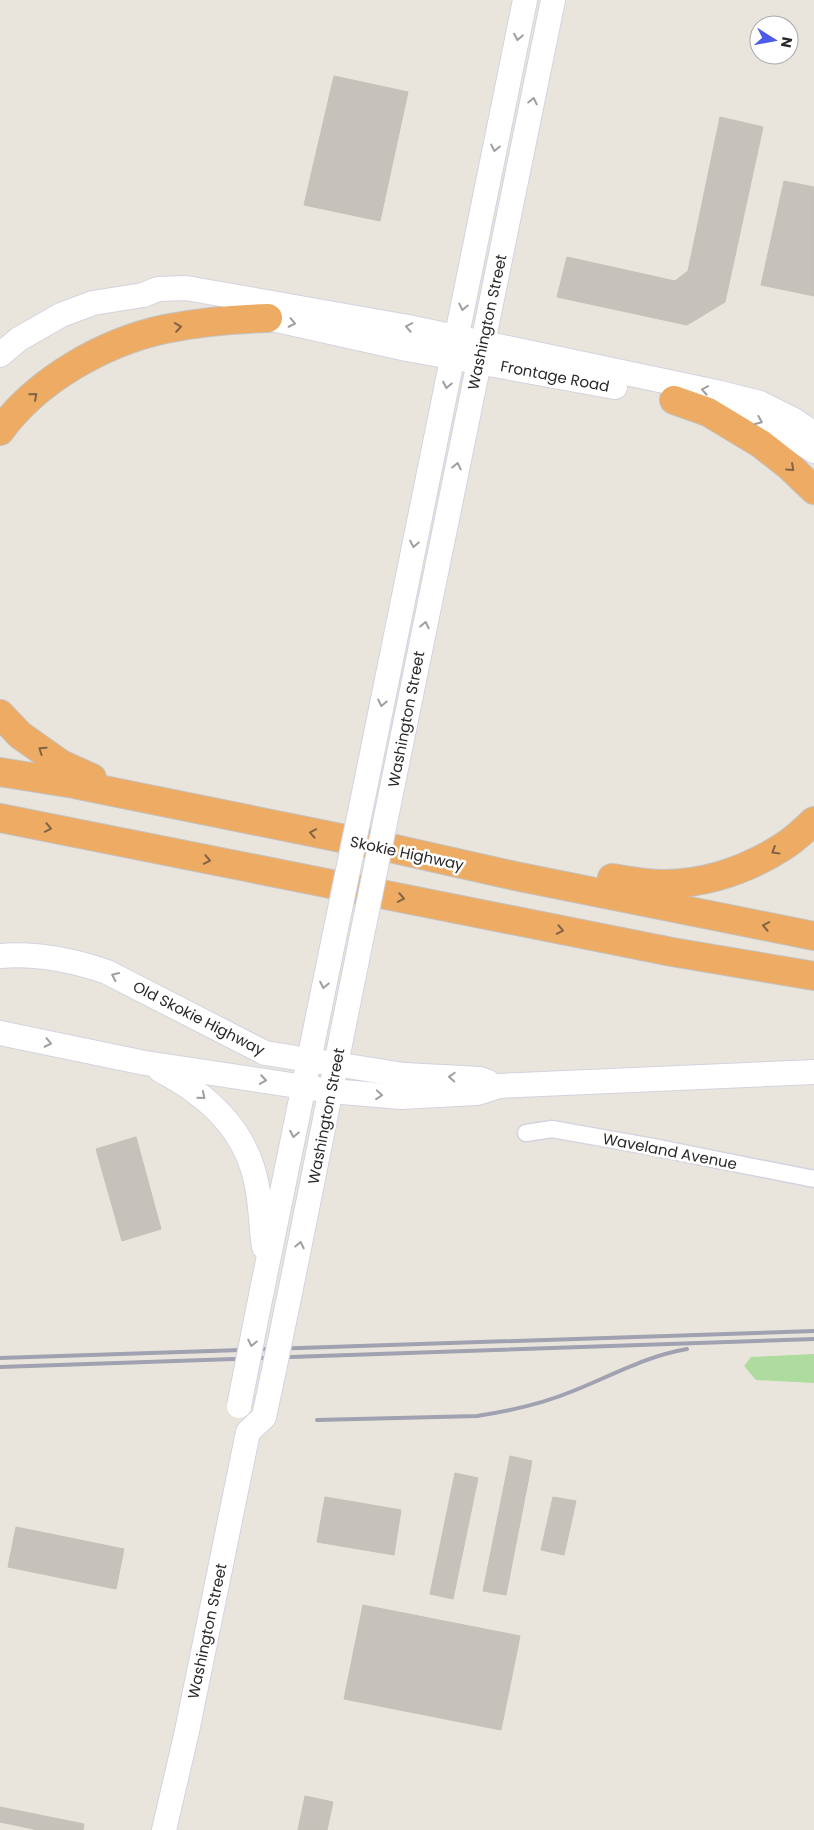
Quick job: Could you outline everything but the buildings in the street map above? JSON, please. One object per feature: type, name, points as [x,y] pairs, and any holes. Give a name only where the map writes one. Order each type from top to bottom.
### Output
[{"type":"highway","points":[[0,431],[29,400],[49,383],[71,368],[106,349],[139,336],[165,329],[200,323],[268,318]]},
{"type":"highway","points":[[674,400],[708,412],[761,444],[789,466],[814,490]]},
{"type":"highway","points":[[0,714],[20,735],[61,764],[101,783],[166,804]]},
{"type":"highway","name":"Skokie Highway","points":[[0,772],[74,784],[395,849],[514,876],[814,936]]},
{"type":"highway","points":[[0,818],[672,952],[814,976]]},
{"type":"highway","points":[[395,849],[520,864],[646,883],[671,884],[712,878],[759,861],[786,845],[814,822]]},
{"type":"main road","name":"Washington Street","points":[[248,1432],[237,1416],[525,0]]},
{"type":"main road","name":"Washington Street","points":[[164,1830],[179,1767],[248,1432],[264,1417],[267,1404],[554,0]]},
{"type":"main road","name":"Frontage Road","points":[[0,355],[19,339],[61,315],[93,303],[143,295],[158,289],[186,288],[399,325],[454,347],[648,378],[716,392],[760,404],[794,420],[814,434]]},
{"type":"main road","name":"Frontage Road","points":[[143,295],[152,301],[176,300],[208,304],[407,349],[454,347]]},
{"type":"main road","name":"Frontage Road","points":[[481,352],[583,380],[740,413],[786,432],[814,451]]},
{"type":"main road","name":"Old Skokie Highway","points":[[0,956],[21,954],[52,957],[84,964],[130,983],[265,1053],[404,1075],[480,1079],[499,1086]]},
{"type":"main road","points":[[0,1033],[145,1063],[331,1091],[401,1096],[477,1093],[499,1086],[814,1072]]},
{"type":"main road","points":[[145,1063],[183,1082],[202,1096],[230,1124],[241,1139],[257,1185],[267,1268]]},
{"type":"street","name":"Waveland Avenue","points":[[526,1133],[552,1129],[814,1179]]},
{"type":"green space","points":[[814,1354],[814,1383],[756,1380],[744,1366],[751,1357]]},
{"type":"railway","points":[[0,1358],[814,1331]]},
{"type":"railway","points":[[0,1367],[814,1339]]},
{"type":"railway","points":[[317,1420],[477,1416],[502,1412],[550,1400],[643,1361],[687,1349]]}]
